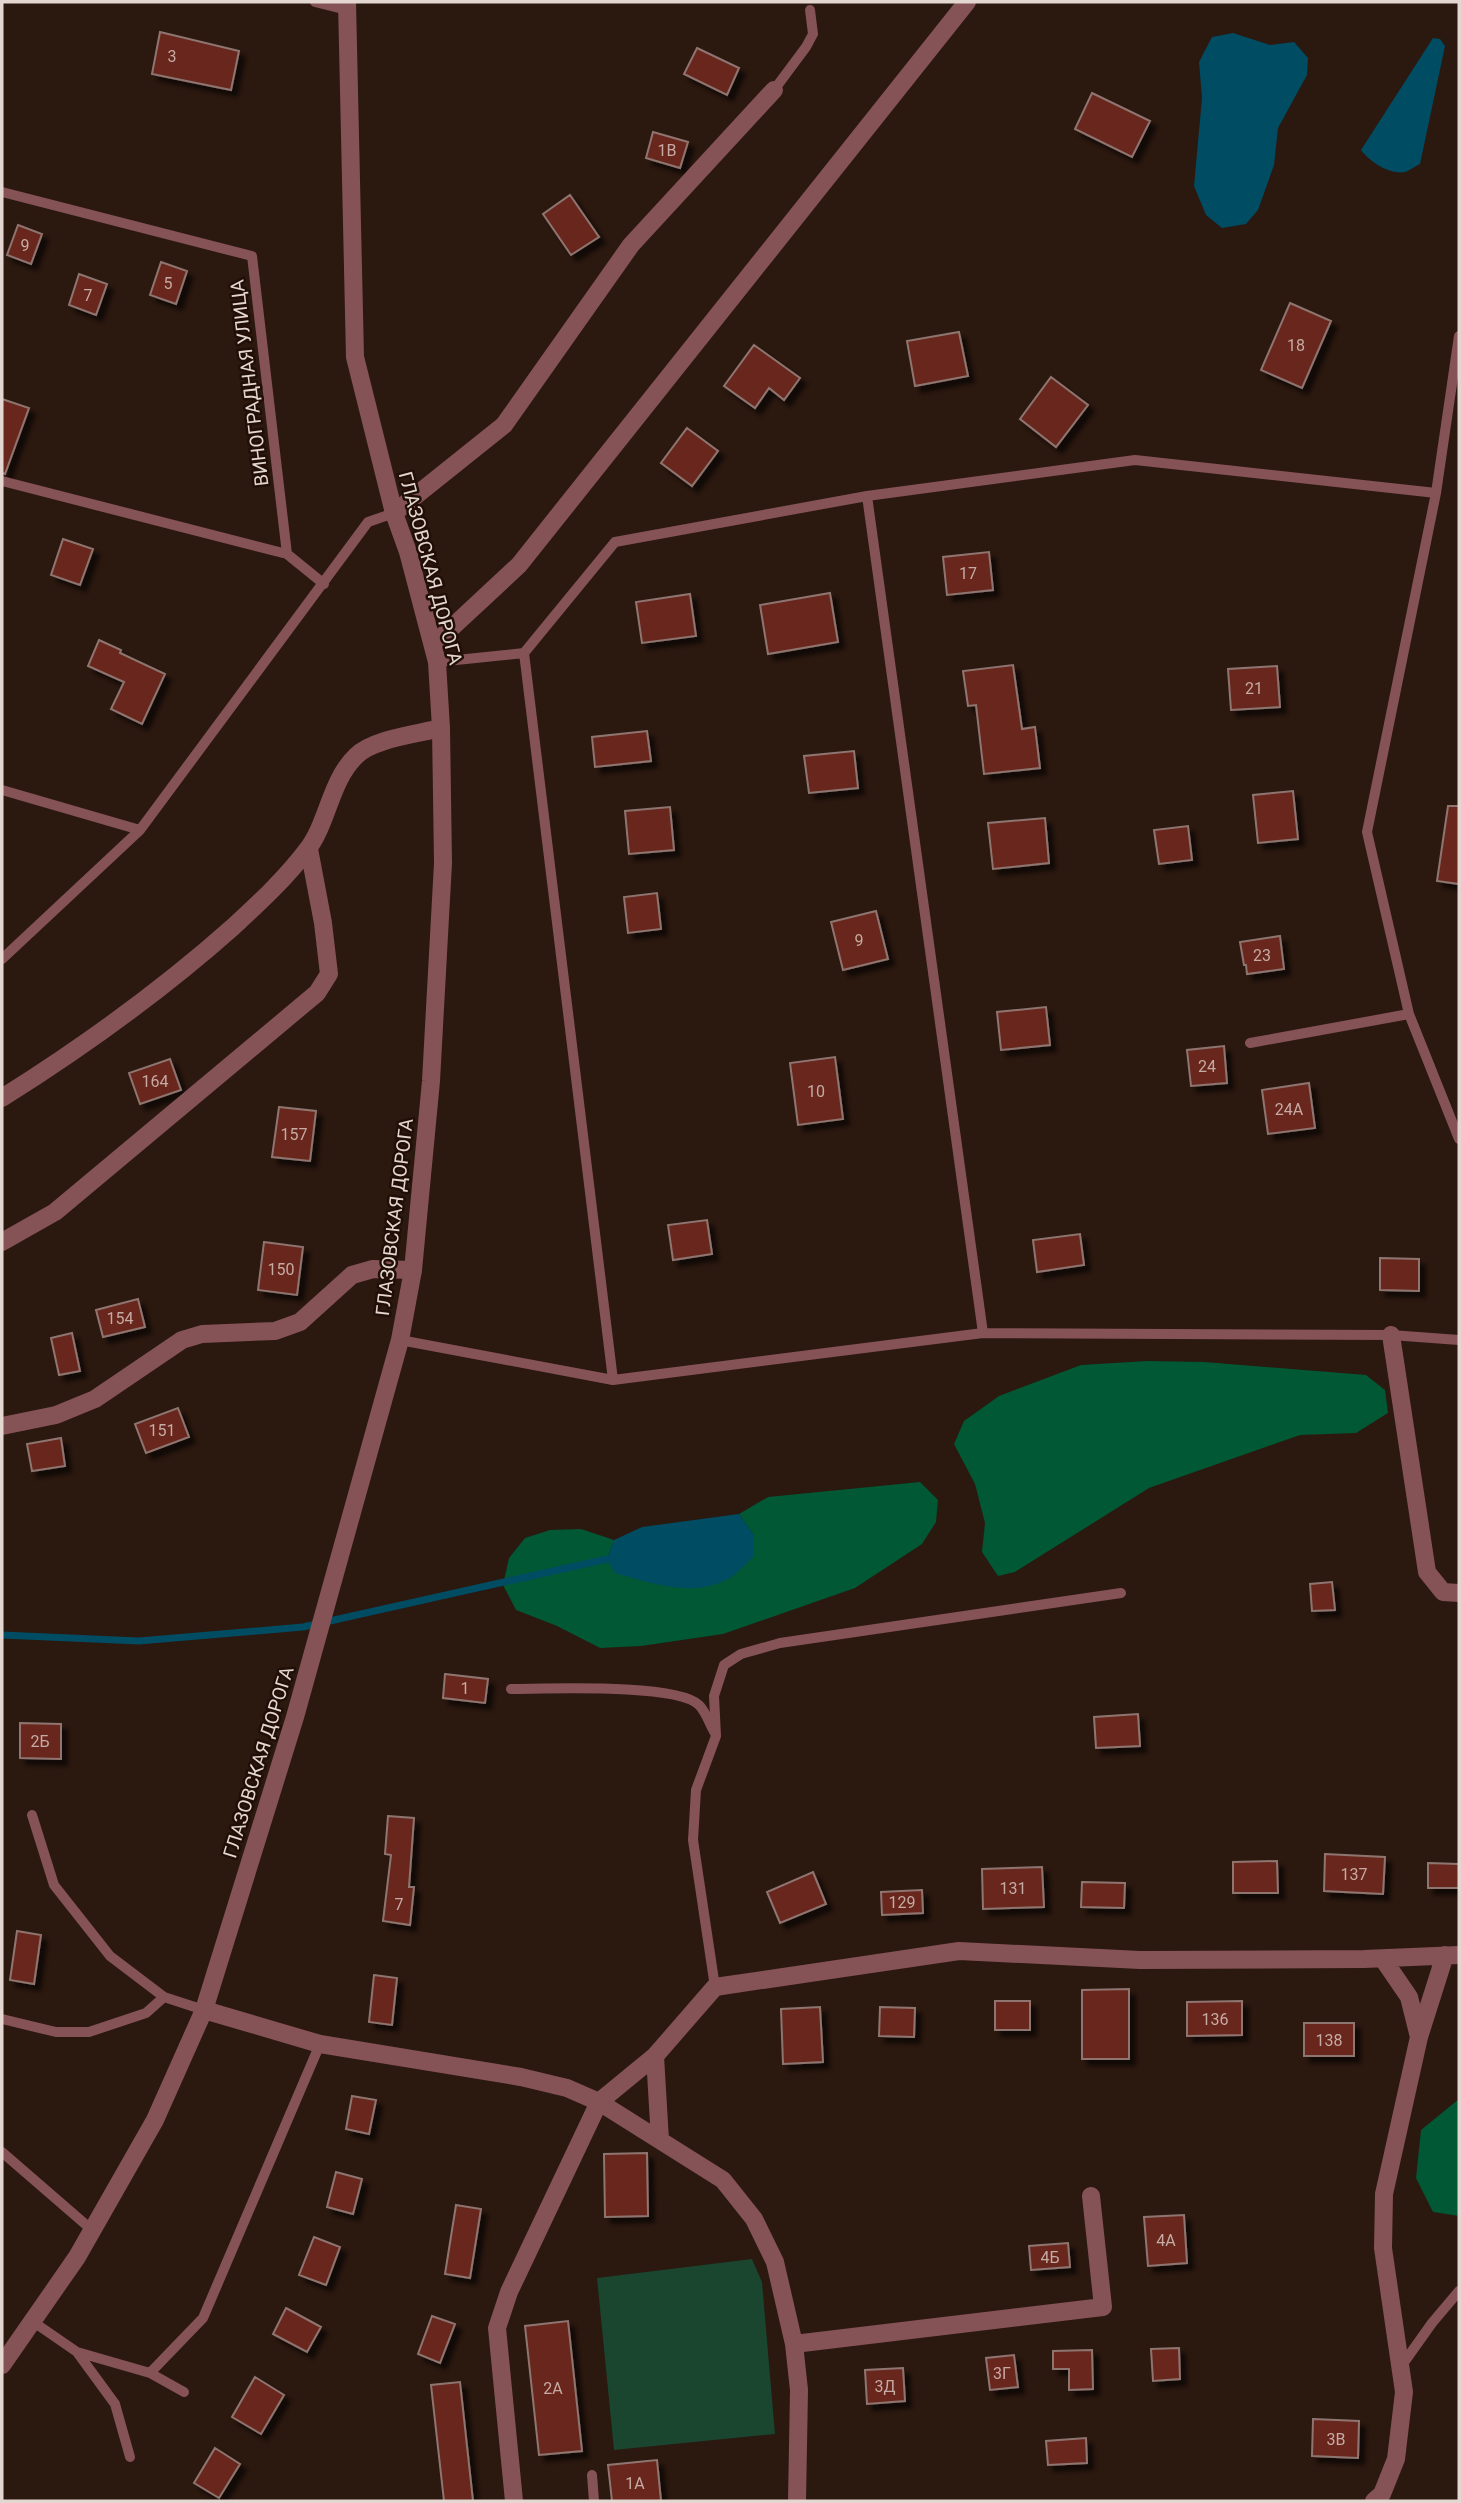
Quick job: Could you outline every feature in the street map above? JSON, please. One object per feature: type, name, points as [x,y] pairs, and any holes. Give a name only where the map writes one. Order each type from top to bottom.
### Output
[{"type":"street","points":[[433,645],[519,565],[967,2]]},
{"type":"street","name":"ГЛАЗОВСКАЯ ДОРОГА","points":[[2,2365],[77,2257],[155,2120],[204,2010],[295,1717],[400,1340],[413,1270],[430,1081],[442,877],[441,728],[437,663],[433,645],[408,552],[394,513],[355,357],[347,6]]},
{"type":"street","points":[[394,513],[504,425],[631,245],[774,90]]},
{"type":"street","points":[[2,1098],[70,1055],[195,961],[260,902],[309,849],[342,774],[357,754],[378,743],[441,728]]},
{"type":"street","points":[[2,1242],[55,1212],[317,993],[329,974],[323,923],[309,849]]},
{"type":"street","points":[[2,1426],[56,1415],[95,1399],[182,1340],[202,1334],[275,1331],[300,1322],[352,1275],[373,1269],[413,1270]]},
{"type":"street","points":[[1391,1335],[1427,1572],[1443,1592],[1459,1593]]},
{"type":"street","points":[[514,2501],[497,2328],[509,2292],[599,2102],[655,2056],[715,1987],[959,1951],[1140,1960],[1452,1955],[1419,2037],[1384,2194],[1383,2248],[1404,2392],[1396,2459],[1382,2494],[1374,2501]]},
{"type":"street","points":[[1382,1958],[1409,1997],[1419,2037]]},
{"type":"street","points":[[204,2010],[320,2044],[521,2077],[567,2088],[599,2102],[723,2180],[754,2219],[775,2262],[793,2344],[799,2390],[794,2499]]},
{"type":"street","points":[[655,2056],[660,2140]]},
{"type":"street","points":[[793,2344],[1103,2307],[1091,2196]]},
{"type":"lane","points":[[315,2],[347,6]]},
{"type":"lane","points":[[774,90],[813,34],[810,10]]},
{"type":"lane","name":"ВИНОГРАДНАЯ УЛИЦА","points":[[2,192],[252,256],[287,554]]},
{"type":"lane","points":[[1459,335],[1436,494],[1367,832],[1409,1014],[1459,1139]]},
{"type":"lane","points":[[437,663],[524,653],[615,542],[867,495],[1135,460],[1436,494]]},
{"type":"lane","points":[[2,481],[287,554],[324,584]]},
{"type":"lane","points":[[867,495],[984,1333]]},
{"type":"lane","points":[[2,959],[139,830],[368,523],[394,513]]},
{"type":"lane","points":[[524,653],[613,1380]]},
{"type":"lane","points":[[2,790],[139,830]]},
{"type":"lane","points":[[1250,1043],[1409,1014]]},
{"type":"lane","points":[[400,1340],[613,1380],[984,1333],[1391,1335],[1459,1340]]},
{"type":"lane","points":[[715,1987],[693,1840],[696,1790],[716,1736],[714,1696],[724,1665],[741,1654],[780,1643],[1121,1593]]},
{"type":"lane","points":[[511,1689],[649,1690],[677,1696],[699,1704],[716,1736]]},
{"type":"lane","points":[[32,1815],[54,1885],[110,1956],[164,1997],[204,2010]]},
{"type":"lane","points":[[2,2020],[56,2032],[89,2032],[146,2013],[164,1997]]},
{"type":"lane","points":[[150,2373],[203,2318],[320,2044]]},
{"type":"lane","points":[[2,2152],[92,2230]]},
{"type":"lane","points":[[1401,2368],[1432,2323],[1459,2291]]},
{"type":"lane","points":[[32,2321],[77,2353],[115,2404],[130,2456]]},
{"type":"lane","points":[[77,2353],[150,2373],[184,2392]]},
{"type":"lane","points":[[592,2475],[594,2501]]},
{"type":"green space","points":[[1147,1361],[1204,1362],[1366,1375],[1385,1390],[1388,1413],[1356,1433],[1300,1435],[1149,1488],[1015,1572],[998,1576],[982,1552],[985,1523],[975,1484],[954,1444],[964,1421],[999,1396],[1081,1365]]},
{"type":"green space","points":[[920,1482],[938,1500],[936,1522],[922,1544],[855,1588],[723,1634],[641,1646],[600,1648],[557,1626],[516,1610],[503,1585],[509,1558],[525,1538],[550,1530],[581,1529],[614,1540],[607,1559],[753,1534],[739,1514],[768,1497]]},
{"type":"green space","points":[[1459,2099],[1459,2216],[1433,2212],[1416,2178],[1421,2130]]},
{"type":"green space","points":[[752,2259],[762,2282],[775,2434],[614,2450],[597,2278]]},
{"type":"water","points":[[1233,33],[1270,45],[1294,42],[1308,58],[1307,75],[1278,128],[1274,165],[1258,210],[1246,224],[1222,228],[1206,215],[1194,186],[1202,98],[1199,62],[1212,37]]},
{"type":"water","points":[[1433,38],[1440,39],[1445,46],[1420,164],[1405,172],[1386,169],[1374,163],[1361,150]]},
{"type":"water","points":[[739,1514],[753,1534],[753,1557],[731,1577],[715,1585],[687,1588],[657,1584],[615,1573],[607,1559],[614,1540],[642,1527]]},
{"type":"building","points":[[160,32],[239,51],[231,90],[152,74]]},
{"type":"building","points":[[697,48],[739,68],[727,95],[684,74]]},
{"type":"building","points":[[1092,93],[1150,121],[1132,157],[1075,129]]},
{"type":"building","points":[[653,132],[688,142],[680,168],[646,158]]},
{"type":"building","points":[[570,195],[599,237],[571,255],[543,214]]},
{"type":"building","points":[[18,225],[42,234],[31,264],[7,255]]},
{"type":"building","points":[[161,262],[187,271],[176,304],[150,295]]},
{"type":"building","points":[[79,274],[107,284],[96,315],[69,305]]},
{"type":"building","points":[[1290,303],[1331,321],[1302,388],[1261,370]]},
{"type":"building","points":[[959,332],[968,376],[915,386],[907,341]]},
{"type":"building","points":[[754,345],[800,378],[784,400],[769,388],[755,408],[724,386]]},
{"type":"building","points":[[1051,377],[1088,405],[1056,447],[1020,419]]},
{"type":"building","points":[[2,399],[29,408],[5,474],[2,473]]},
{"type":"building","points":[[687,428],[718,451],[692,486],[661,463]]},
{"type":"building","points":[[63,539],[93,549],[80,585],[51,575]]},
{"type":"building","points":[[989,552],[993,590],[947,595],[943,557]]},
{"type":"building","points":[[830,593],[838,642],[768,654],[760,605]]},
{"type":"building","points":[[690,594],[696,636],[642,643],[636,602]]},
{"type":"building","points":[[99,640],[165,674],[142,724],[111,709],[124,682],[88,666]]},
{"type":"building","points":[[1013,665],[1022,729],[1035,727],[1040,768],[984,774],[976,705],[968,706],[963,671]]},
{"type":"building","points":[[1277,666],[1280,707],[1231,710],[1228,669]]},
{"type":"building","points":[[647,731],[651,761],[595,767],[592,737]]},
{"type":"building","points":[[854,751],[858,788],[809,793],[804,756]]},
{"type":"building","points":[[1293,791],[1298,839],[1258,843],[1253,795]]},
{"type":"building","points":[[1448,806],[1459,806],[1459,884],[1437,881]]},
{"type":"building","points":[[670,807],[674,850],[629,854],[625,811]]},
{"type":"building","points":[[1045,818],[1049,863],[993,869],[988,823]]},
{"type":"building","points":[[1188,826],[1192,860],[1159,864],[1154,830]]},
{"type":"building","points":[[657,893],[661,929],[628,933],[624,897]]},
{"type":"building","points":[[876,911],[888,959],[843,970],[831,922]]},
{"type":"building","points":[[1280,936],[1284,969],[1247,974],[1240,942]]},
{"type":"building","points":[[1046,1007],[1050,1045],[1001,1050],[997,1012]]},
{"type":"building","points":[[1224,1046],[1227,1083],[1191,1086],[1187,1050]]},
{"type":"building","points":[[835,1057],[843,1119],[798,1125],[790,1063]]},
{"type":"building","points":[[170,1059],[181,1090],[140,1104],[129,1073]]},
{"type":"building","points":[[1309,1083],[1315,1128],[1268,1134],[1262,1090]]},
{"type":"building","points":[[279,1107],[316,1111],[310,1161],[272,1157]]},
{"type":"building","points":[[707,1220],[712,1254],[673,1260],[668,1225]]},
{"type":"building","points":[[1080,1234],[1084,1265],[1037,1272],[1033,1240]]},
{"type":"building","points":[[264,1242],[303,1247],[297,1295],[258,1290]]},
{"type":"building","points":[[1380,1258],[1419,1259],[1419,1291],[1380,1290]]},
{"type":"building","points":[[138,1299],[145,1327],[103,1337],[96,1310]]},
{"type":"building","points":[[72,1333],[80,1371],[59,1375],[51,1338]]},
{"type":"building","points":[[178,1408],[189,1437],[146,1453],[135,1424]]},
{"type":"building","points":[[61,1438],[65,1466],[32,1471],[27,1444]]},
{"type":"building","points":[[1332,1582],[1335,1610],[1312,1611],[1310,1584]]},
{"type":"building","points":[[445,1674],[488,1679],[485,1703],[443,1698]]},
{"type":"building","points":[[1138,1714],[1140,1746],[1096,1748],[1094,1717]]},
{"type":"building","points":[[20,1723],[61,1724],[61,1759],[20,1758]]},
{"type":"building","points":[[388,1816],[414,1818],[409,1887],[414,1887],[410,1925],[383,1921],[391,1855],[385,1854]]},
{"type":"building","points":[[1325,1854],[1385,1857],[1383,1894],[1324,1891]]},
{"type":"building","points":[[1277,1861],[1278,1893],[1233,1893],[1233,1862]]},
{"type":"building","points":[[1428,1863],[1459,1864],[1459,1888],[1428,1888]]},
{"type":"building","points":[[1042,1867],[1044,1907],[983,1909],[982,1869]]},
{"type":"building","points":[[813,1872],[826,1904],[780,1923],[767,1892]]},
{"type":"building","points":[[1082,1882],[1125,1883],[1124,1908],[1081,1907]]},
{"type":"building","points":[[922,1890],[923,1913],[882,1915],[881,1892]]},
{"type":"building","points":[[17,1931],[41,1935],[34,1984],[10,1980]]},
{"type":"building","points":[[374,1975],[397,1978],[392,2025],[369,2022]]},
{"type":"building","points":[[1129,1989],[1129,2059],[1082,2059],[1082,1990]]},
{"type":"building","points":[[995,2001],[1030,2001],[1030,2030],[995,2030]]},
{"type":"building","points":[[1242,2001],[1242,2035],[1187,2036],[1187,2002]]},
{"type":"building","points":[[820,2007],[823,2062],[783,2064],[781,2009]]},
{"type":"building","points":[[880,2007],[915,2008],[914,2037],[879,2036]]},
{"type":"building","points":[[1304,2023],[1354,2023],[1354,2056],[1304,2056]]},
{"type":"building","points":[[352,2096],[376,2100],[369,2134],[346,2129]]},
{"type":"building","points":[[647,2153],[648,2216],[605,2217],[604,2154]]},
{"type":"building","points":[[336,2172],[362,2179],[353,2214],[327,2207]]},
{"type":"building","points":[[456,2205],[481,2209],[470,2278],[445,2274]]},
{"type":"building","points":[[1184,2215],[1187,2263],[1148,2266],[1144,2217]]},
{"type":"building","points":[[314,2237],[340,2247],[326,2285],[299,2275]]},
{"type":"building","points":[[1068,2243],[1070,2267],[1031,2270],[1029,2246]]},
{"type":"building","points":[[286,2308],[321,2327],[307,2352],[273,2334]]},
{"type":"building","points":[[432,2316],[455,2324],[440,2363],[418,2354]]},
{"type":"building","points":[[568,2321],[582,2451],[539,2455],[525,2326]]},
{"type":"building","points":[[1179,2348],[1180,2379],[1153,2381],[1151,2349]]},
{"type":"building","points":[[1092,2350],[1093,2389],[1069,2390],[1069,2369],[1053,2369],[1053,2351]]},
{"type":"building","points":[[1014,2355],[1018,2387],[990,2390],[986,2358]]},
{"type":"building","points":[[903,2368],[905,2401],[867,2404],[865,2370]]},
{"type":"building","points":[[255,2377],[284,2395],[261,2434],[232,2417]]},
{"type":"building","points":[[460,2382],[473,2501],[444,2501],[431,2385]]},
{"type":"building","points":[[1313,2419],[1359,2421],[1358,2458],[1312,2456]]},
{"type":"building","points":[[1086,2438],[1087,2463],[1048,2465],[1046,2441]]},
{"type":"building","points":[[215,2448],[240,2464],[219,2498],[194,2483]]},
{"type":"building","points":[[657,2460],[661,2501],[612,2501],[608,2465]]},
{"type":"waterway","points":[[2,1635],[139,1641],[303,1627],[607,1559]]}]
